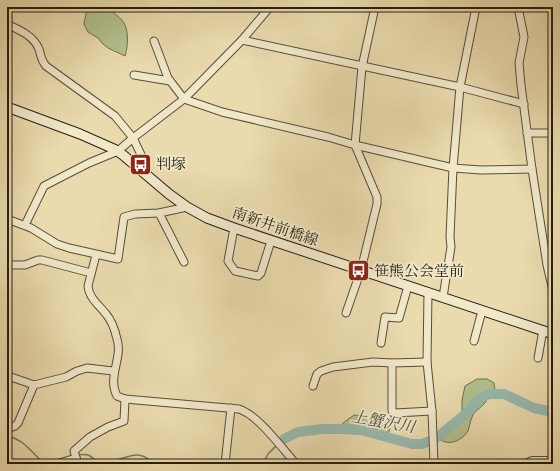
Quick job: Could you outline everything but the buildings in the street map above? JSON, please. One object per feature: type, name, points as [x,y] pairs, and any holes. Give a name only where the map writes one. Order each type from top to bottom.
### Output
[{"type":"main road","name":"南新井前橋線","points":[[7,107],[80,134],[118,151],[187,207],[207,218],[271,241],[553,334]]},
{"type":"street","points":[[24,225],[44,186],[89,163],[118,151],[184,99],[242,40],[270,7]]},
{"type":"street","points":[[346,313],[361,270],[377,204],[377,197],[355,145],[362,67],[375,7]]},
{"type":"street","points":[[443,297],[451,247],[450,237],[453,168],[460,87],[476,7]]},
{"type":"street","points":[[516,7],[518,7],[524,37],[519,63],[527,133],[547,265],[553,291]]},
{"type":"street","points":[[7,24],[26,33],[33,40],[38,49],[41,60],[46,66],[115,116],[133,138],[146,165],[147,176]]},
{"type":"street","points":[[242,40],[460,87],[524,104]]},
{"type":"street","points":[[154,41],[168,78],[184,99],[222,112],[453,168],[481,170],[532,169]]},
{"type":"street","points":[[134,75],[170,81]]},
{"type":"street","points":[[527,133],[553,133]]},
{"type":"street","points":[[7,219],[24,225],[57,244],[96,255],[118,259],[124,217],[135,214],[159,213],[187,207]]},
{"type":"street","points":[[159,213],[184,262]]},
{"type":"street","points":[[234,228],[228,261],[235,272],[258,276],[261,273],[271,241]]},
{"type":"street","points":[[96,255],[88,291],[92,298],[107,314],[112,323],[118,341],[117,358],[113,371],[114,392],[116,396],[125,399],[239,409],[251,415],[296,464]]},
{"type":"street","points":[[7,265],[25,265],[42,260],[91,273]]},
{"type":"street","points":[[381,343],[385,316],[399,318],[408,286]]},
{"type":"street","points":[[428,292],[427,362],[432,411],[434,464]]},
{"type":"street","points":[[474,341],[482,310]]},
{"type":"street","points":[[538,358],[543,330]]},
{"type":"street","points":[[313,386],[317,374],[333,367],[373,362],[427,362]]},
{"type":"street","points":[[392,363],[392,411],[395,413],[432,411]]},
{"type":"street","points":[[7,374],[11,377],[34,385],[66,376],[87,368],[113,371]]},
{"type":"street","points":[[7,429],[18,424],[34,385]]},
{"type":"street","points":[[56,464],[77,461],[74,451],[90,437],[108,427],[124,421],[125,399]]},
{"type":"street","points":[[225,464],[231,408]]},
{"type":"street","points":[[526,464],[532,461],[553,461]]},
{"type":"green space","points":[[125,7],[115,9],[114,13],[121,19],[126,27],[127,44],[125,56],[108,48],[98,38],[88,32],[84,24],[87,8]]},
{"type":"green space","points":[[477,379],[487,379],[494,383],[495,391],[485,392],[475,399],[462,412],[462,400],[465,386]]},
{"type":"green space","points":[[487,399],[473,415],[468,431],[463,437],[452,442],[444,442],[441,440],[467,417],[483,400]]},
{"type":"green space","points":[[354,415],[382,420],[393,416],[388,435],[369,429],[342,426],[343,423]]},
{"type":"waterway","name":"上蟹沢川","points":[[284,439],[298,432],[322,429],[343,429],[361,430],[412,444],[422,444],[435,439],[469,411],[480,398],[489,394],[504,394],[534,408],[553,412]]},
{"type":"waterway","points":[[7,436],[23,443],[43,463],[55,462]]},
{"type":"waterway","name":"上蟹沢川","points":[[280,442],[284,439]]},
{"type":"waterway","points":[[263,464],[268,454],[277,445]]},
{"type":"waterway","points":[[77,455],[87,455],[102,463],[140,455],[149,459],[153,464]]},
{"type":"place","name":"判塚","points":[[141,164]]},
{"type":"place","name":"笹熊公会堂前","points":[[358,271]]}]
